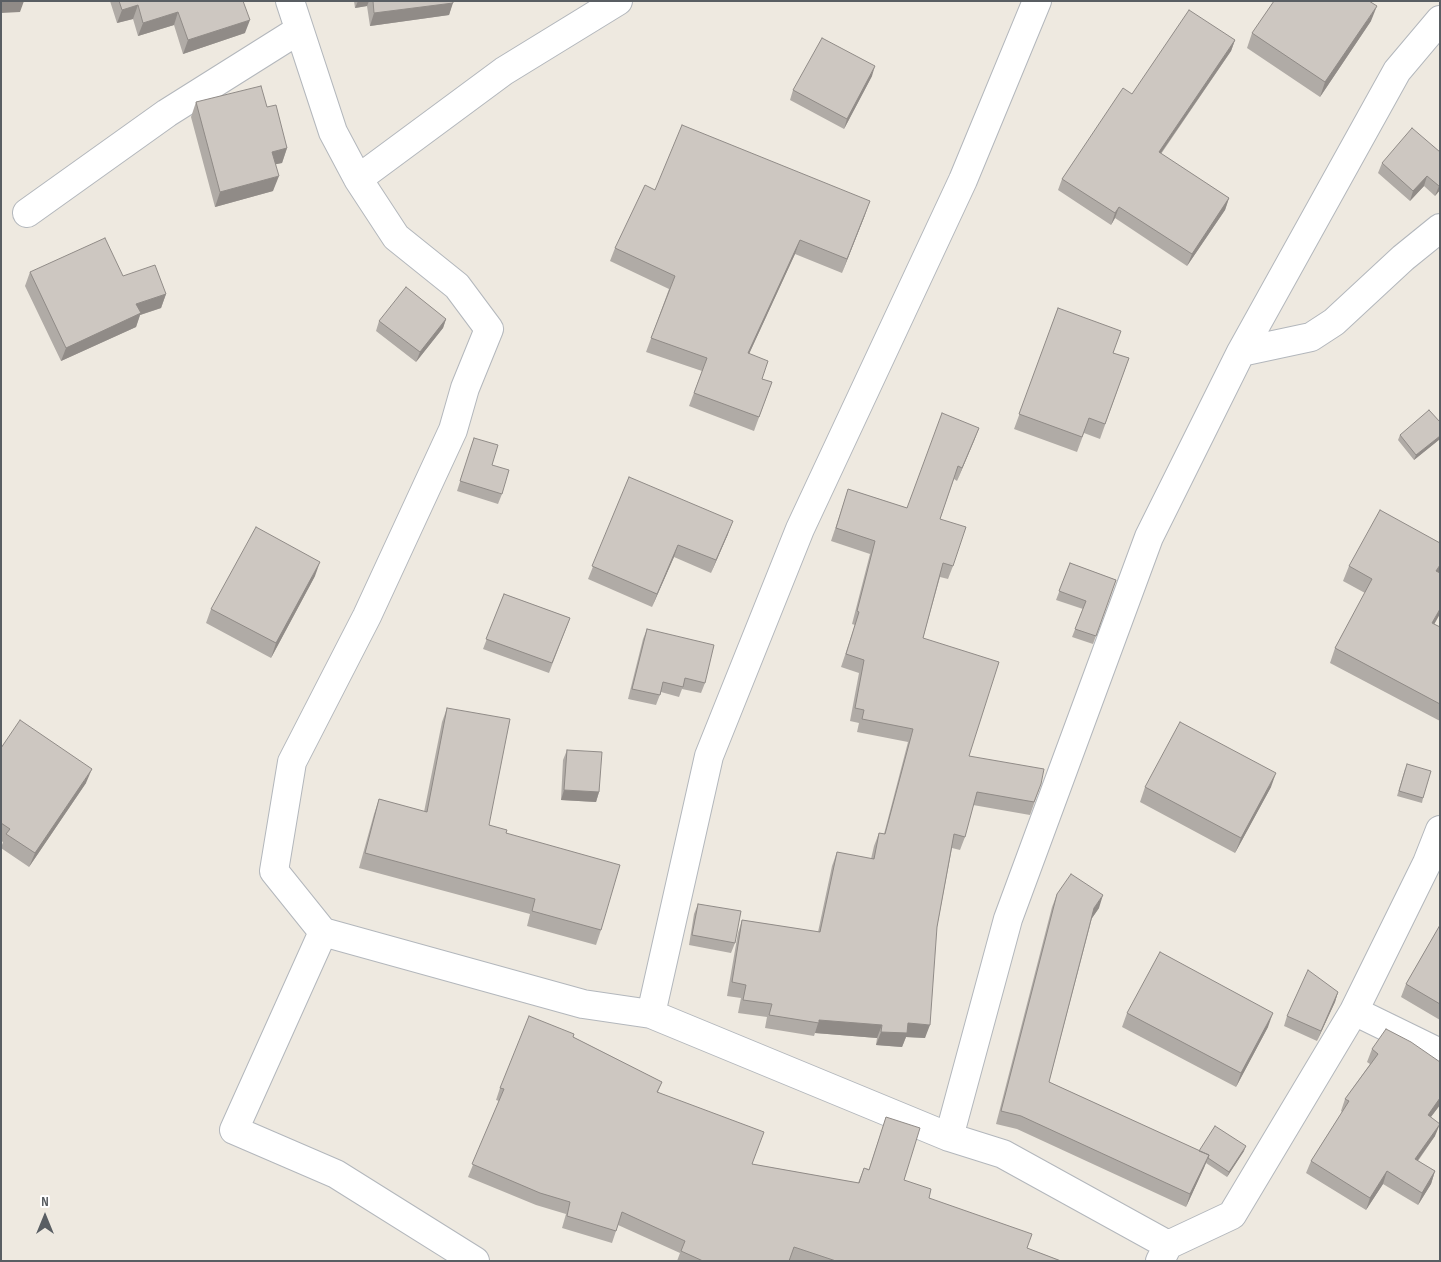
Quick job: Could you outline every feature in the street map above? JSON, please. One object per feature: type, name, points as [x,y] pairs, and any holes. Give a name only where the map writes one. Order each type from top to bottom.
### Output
[{"type":"street","points":[[290,1],[333,132],[358,179],[396,237],[457,286],[489,329],[448,439],[367,616],[292,762],[274,871],[323,932],[583,1004],[650,1014],[949,1137],[1004,1154],[1164,1253],[1232,1215],[1354,1011],[1427,863],[1440,830]]},
{"type":"street","points":[[358,179],[504,71],[618,1]]},
{"type":"street","points":[[650,1014],[709,756],[800,529],[963,180],[1037,1]]},
{"type":"street","points":[[949,1137],[1008,919],[1149,537],[1241,352],[1397,71],[1440,20]]},
{"type":"street","points":[[28,213],[167,113],[299,30]]},
{"type":"street","points":[[1241,352],[1311,336],[1334,322],[1403,258],[1440,228]]},
{"type":"street","points":[[323,932],[234,1130],[336,1174],[475,1261]]},
{"type":"street","points":[[1354,1011],[1440,1053]]},
{"type":"building","points":[[119,1],[243,1],[250,20],[188,40],[178,12],[143,23],[138,5],[122,10]]},
{"type":"building","points":[[373,1],[453,1],[453,3],[374,13]]},
{"type":"building","points":[[1274,1],[1369,1],[1377,6],[1325,82],[1252,33]]},
{"type":"building","points":[[1189,10],[1235,40],[1159,152],[1229,198],[1192,254],[1119,207],[1115,213],[1062,179],[1123,88],[1132,94]]},
{"type":"building","points":[[822,38],[875,66],[847,119],[793,90]]},
{"type":"building","points":[[261,86],[267,107],[276,105],[287,148],[272,152],[279,176],[220,192],[196,102]]},
{"type":"building","points":[[682,125],[870,201],[847,259],[800,240],[748,353],[768,361],[762,379],[772,382],[759,417],[694,393],[707,358],[651,338],[675,276],[615,248],[645,185],[655,190]]},
{"type":"building","points":[[1412,128],[1440,152],[1439,186],[1427,176],[1413,191],[1382,163]]},
{"type":"building","points":[[105,238],[123,276],[155,265],[166,294],[136,304],[141,313],[66,348],[30,272]]},
{"type":"building","points":[[406,287],[446,319],[420,352],[379,321]]},
{"type":"building","points":[[1058,308],[1121,331],[1113,353],[1129,358],[1105,424],[1089,418],[1082,437],[1019,414]]},
{"type":"building","points":[[1429,410],[1440,422],[1440,436],[1416,455],[1400,435]]},
{"type":"building","points":[[942,413],[979,428],[962,468],[958,466],[940,519],[966,527],[953,566],[943,563],[923,638],[999,662],[969,756],[1044,769],[1041,784],[1034,802],[977,792],[965,837],[954,834],[937,927],[930,1025],[908,1023],[907,1033],[881,1032],[882,1025],[819,1020],[819,1023],[769,1015],[772,1004],[743,1000],[746,985],[732,982],[742,920],[820,932],[837,852],[874,859],[879,833],[885,834],[913,729],[862,719],[864,710],[855,708],[864,660],[846,654],[859,612],[857,611],[875,541],[836,528],[848,489],[907,508]]},
{"type":"building","points":[[474,438],[498,445],[492,465],[509,470],[502,494],[460,481]]},
{"type":"building","points":[[629,477],[733,521],[716,560],[678,545],[657,594],[592,566]]},
{"type":"building","points":[[1380,510],[1440,543],[1440,565],[1436,571],[1440,573],[1440,609],[1432,623],[1440,627],[1440,704],[1335,648],[1372,579],[1349,566]]},
{"type":"building","points":[[256,527],[320,562],[276,643],[211,609]]},
{"type":"building","points":[[1070,563],[1116,580],[1096,636],[1075,629],[1086,601],[1059,591]]},
{"type":"building","points":[[504,594],[570,618],[552,663],[486,639]]},
{"type":"building","points":[[647,629],[714,645],[705,683],[685,678],[683,687],[663,682],[660,695],[632,689]]},
{"type":"building","points":[[447,708],[510,719],[489,825],[507,830],[506,833],[620,865],[601,930],[532,911],[535,899],[365,853],[379,799],[427,812]]},
{"type":"building","points":[[20,720],[92,769],[35,853],[6,834],[10,829],[1,823],[1,748]]},
{"type":"building","points":[[1180,722],[1276,773],[1241,838],[1145,787]]},
{"type":"building","points":[[567,750],[602,752],[599,792],[564,790]]},
{"type":"building","points":[[1407,764],[1431,771],[1423,798],[1399,791]]},
{"type":"building","points":[[1071,874],[1103,895],[1094,908],[1049,1082],[1209,1155],[1190,1194],[1021,1116],[1001,1111],[1057,894]]},
{"type":"building","points":[[698,904],[741,911],[735,943],[692,935]]},
{"type":"building","points":[[1440,925],[1440,1004],[1406,984]]},
{"type":"building","points":[[1160,952],[1273,1013],[1241,1073],[1127,1013]]},
{"type":"building","points":[[1308,970],[1338,992],[1321,1031],[1287,1016]]},
{"type":"building","points":[[529,1016],[574,1034],[573,1037],[662,1082],[657,1092],[764,1132],[752,1164],[859,1183],[864,1168],[869,1170],[886,1117],[920,1128],[904,1180],[931,1189],[929,1198],[1032,1234],[1027,1248],[1061,1261],[836,1261],[794,1247],[789,1261],[703,1261],[681,1251],[685,1241],[622,1212],[616,1231],[567,1216],[570,1202],[540,1193],[472,1164],[504,1089],[500,1088]]},
{"type":"building","points":[[1386,1029],[1411,1042],[1440,1062],[1440,1098],[1428,1115],[1440,1124],[1415,1159],[1435,1171],[1422,1193],[1387,1171],[1370,1198],[1311,1161],[1349,1101],[1345,1099],[1378,1054],[1372,1049]]},
{"type":"building","points":[[1215,1126],[1246,1146],[1229,1172],[1208,1158],[1209,1155],[1199,1151]]}]
